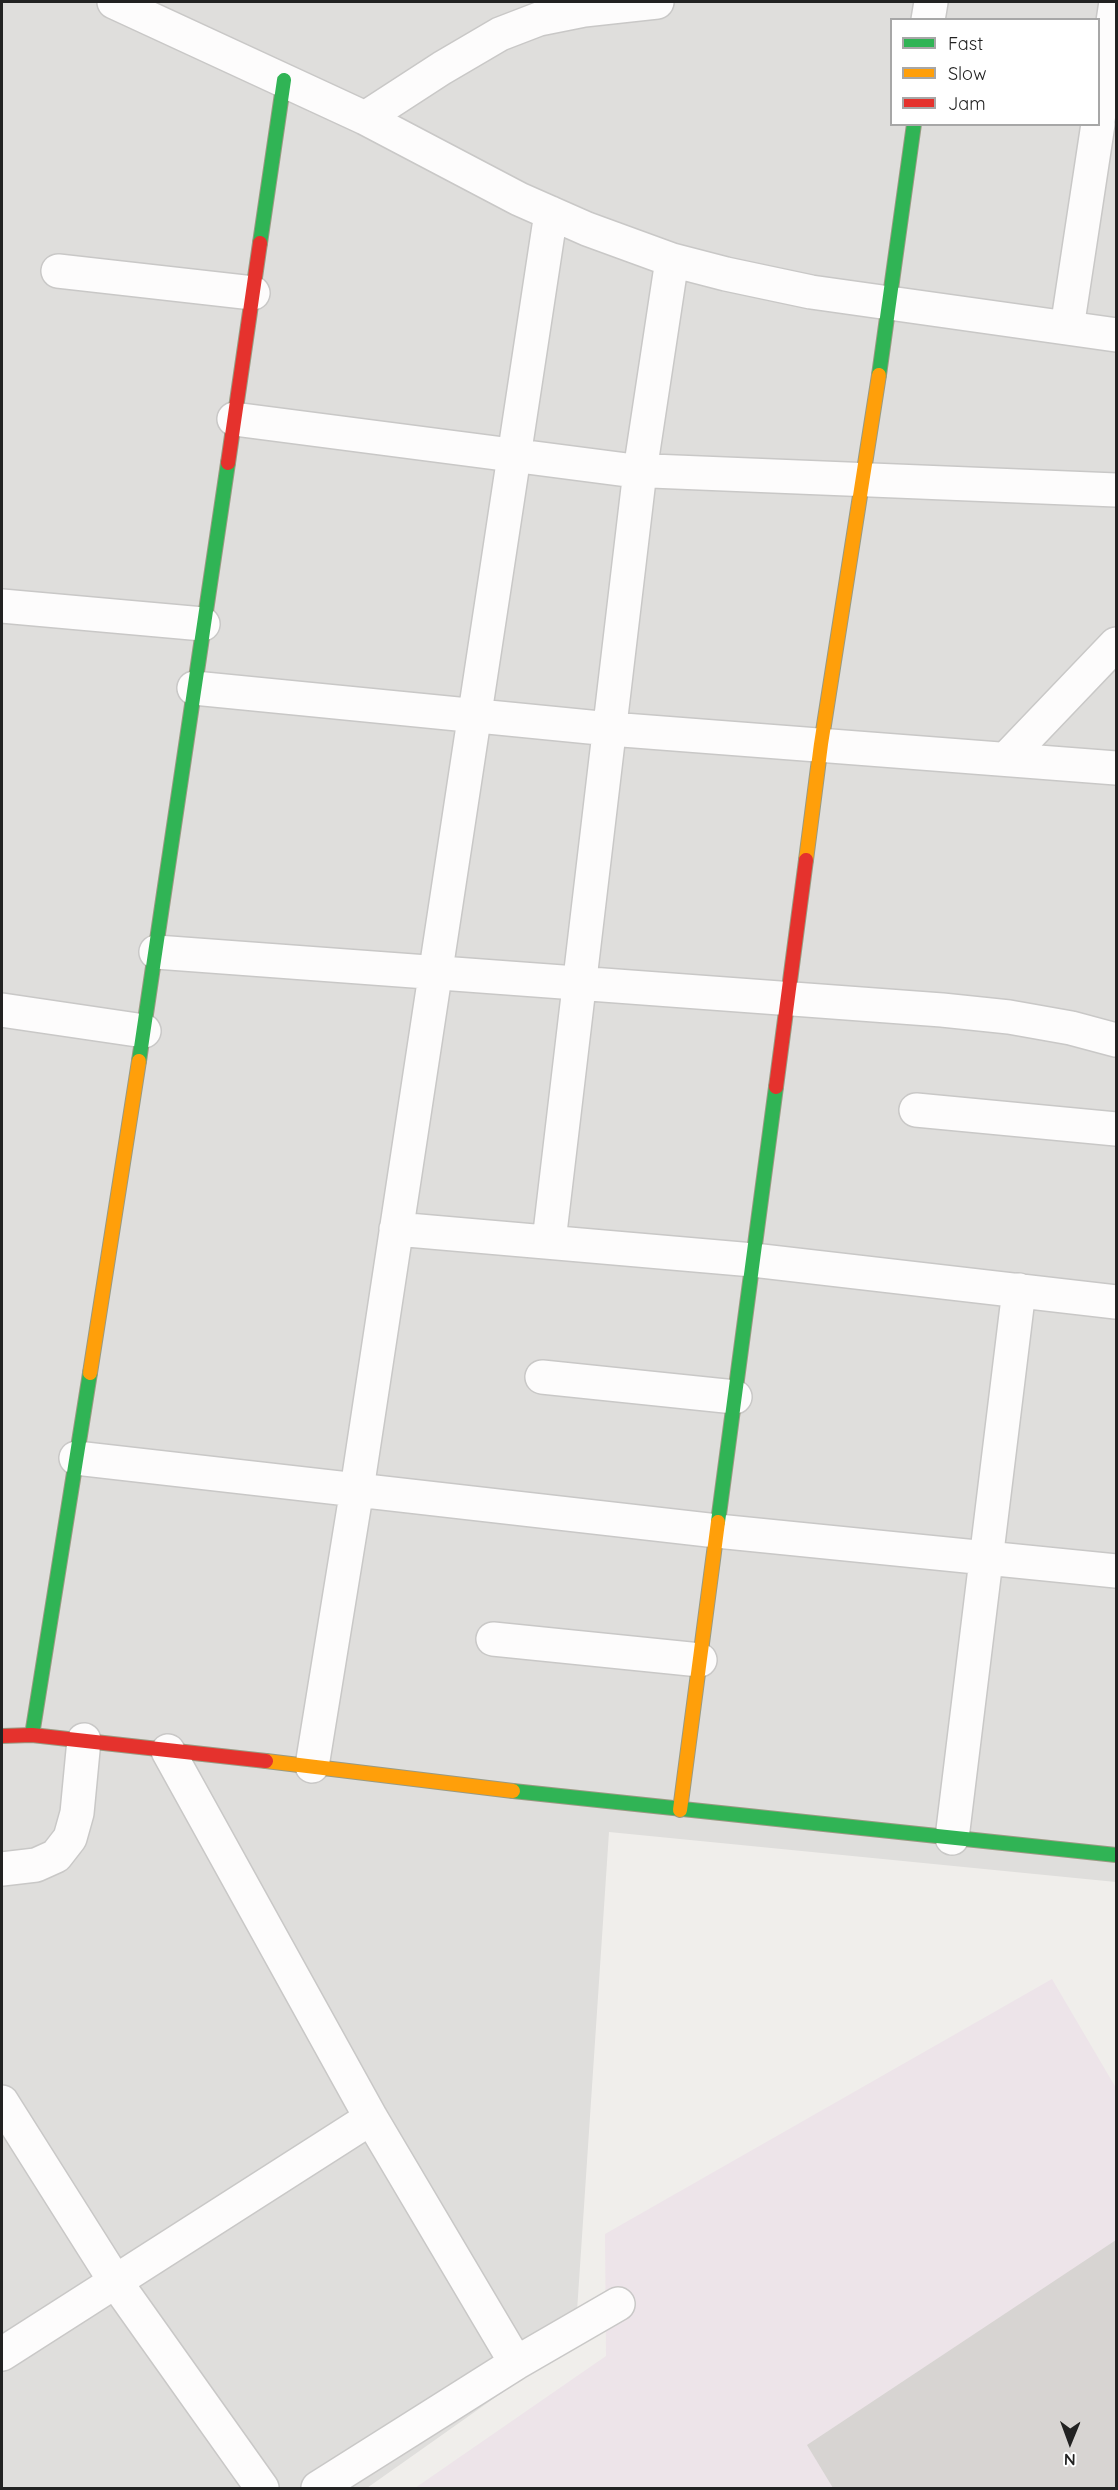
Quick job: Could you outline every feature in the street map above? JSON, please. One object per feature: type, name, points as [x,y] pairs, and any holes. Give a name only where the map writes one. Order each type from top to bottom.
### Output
[{"type":"street","points":[[114,2],[365,118],[519,199],[672,260],[811,292],[1116,335]]},
{"type":"street","points":[[365,118],[500,34],[539,19],[584,10],[657,2]]},
{"type":"street","points":[[928,18],[931,2]]},
{"type":"street","points":[[1100,107],[1116,2]]},
{"type":"street","points":[[32,1735],[144,1031],[284,80]]},
{"type":"street","points":[[680,1810],[821,744],[890,304],[914,126]]},
{"type":"street","points":[[1066,328],[1098,126]]},
{"type":"street","points":[[312,1766],[357,1489],[551,213]]},
{"type":"street","points":[[549,1241],[640,471],[672,260]]},
{"type":"street","points":[[58,271],[253,293]]},
{"type":"street","points":[[234,419],[640,471],[1090,487],[1116,490]]},
{"type":"street","points":[[2,606],[203,624]]},
{"type":"street","points":[[1007,758],[1116,644]]},
{"type":"street","points":[[194,688],[610,729],[1116,768]]},
{"type":"street","points":[[156,952],[942,1010],[1009,1017],[1071,1028],[1116,1040]]},
{"type":"street","points":[[2,1010],[144,1031]]},
{"type":"street","points":[[916,1110],[1116,1129]]},
{"type":"street","points":[[396,1229],[753,1260],[1116,1302]]},
{"type":"street","points":[[952,1838],[1018,1290]]},
{"type":"street","points":[[542,1377],[735,1397]]},
{"type":"street","points":[[76,1458],[717,1531],[987,1556],[1116,1571]]},
{"type":"street","points":[[493,1639],[700,1660]]},
{"type":"street","points":[[2,1736],[32,1735],[84,1740],[499,1790],[1116,1855]]},
{"type":"street","points":[[2,1869],[36,1865],[56,1856],[70,1838],[76,1813],[84,1740]]},
{"type":"street","points":[[168,1751],[371,2118],[516,2363]]},
{"type":"street","points":[[2,2102],[115,2281],[262,2488]]},
{"type":"street","points":[[2,2354],[371,2118]]},
{"type":"street","points":[[318,2488],[516,2363],[618,2304]]},
{"type":"shaded area","points":[[2,2],[1116,2],[1116,1882],[609,1832],[575,2341],[367,2488],[2,2488]]},
{"type":"shaded area","points":[[1052,1979],[1116,2088],[1116,2488],[415,2488],[606,2356],[605,2234]]},
{"type":"building","points":[[1116,2240],[1116,2488],[833,2488],[807,2445]]},
{"type":"traffic: fast","points":[[260,243],[284,80]]},
{"type":"traffic: fast","points":[[879,375],[914,126]]},
{"type":"traffic: fast","points":[[139,1061],[228,463]]},
{"type":"traffic: fast","points":[[718,1522],[776,1087]]},
{"type":"traffic: fast","points":[[32,1735],[90,1373]]},
{"type":"traffic: fast","points":[[513,1791],[1116,1855]]},
{"type":"traffic: slow","points":[[806,860],[821,744],[879,375]]},
{"type":"traffic: slow","points":[[90,1373],[139,1061]]},
{"type":"traffic: slow","points":[[680,1810],[718,1522]]},
{"type":"traffic: slow","points":[[266,1761],[513,1791]]},
{"type":"traffic: jam","points":[[228,463],[260,243]]},
{"type":"traffic: jam","points":[[776,1087],[806,860]]},
{"type":"traffic: jam","points":[[2,1736],[32,1735],[266,1761]]}]
